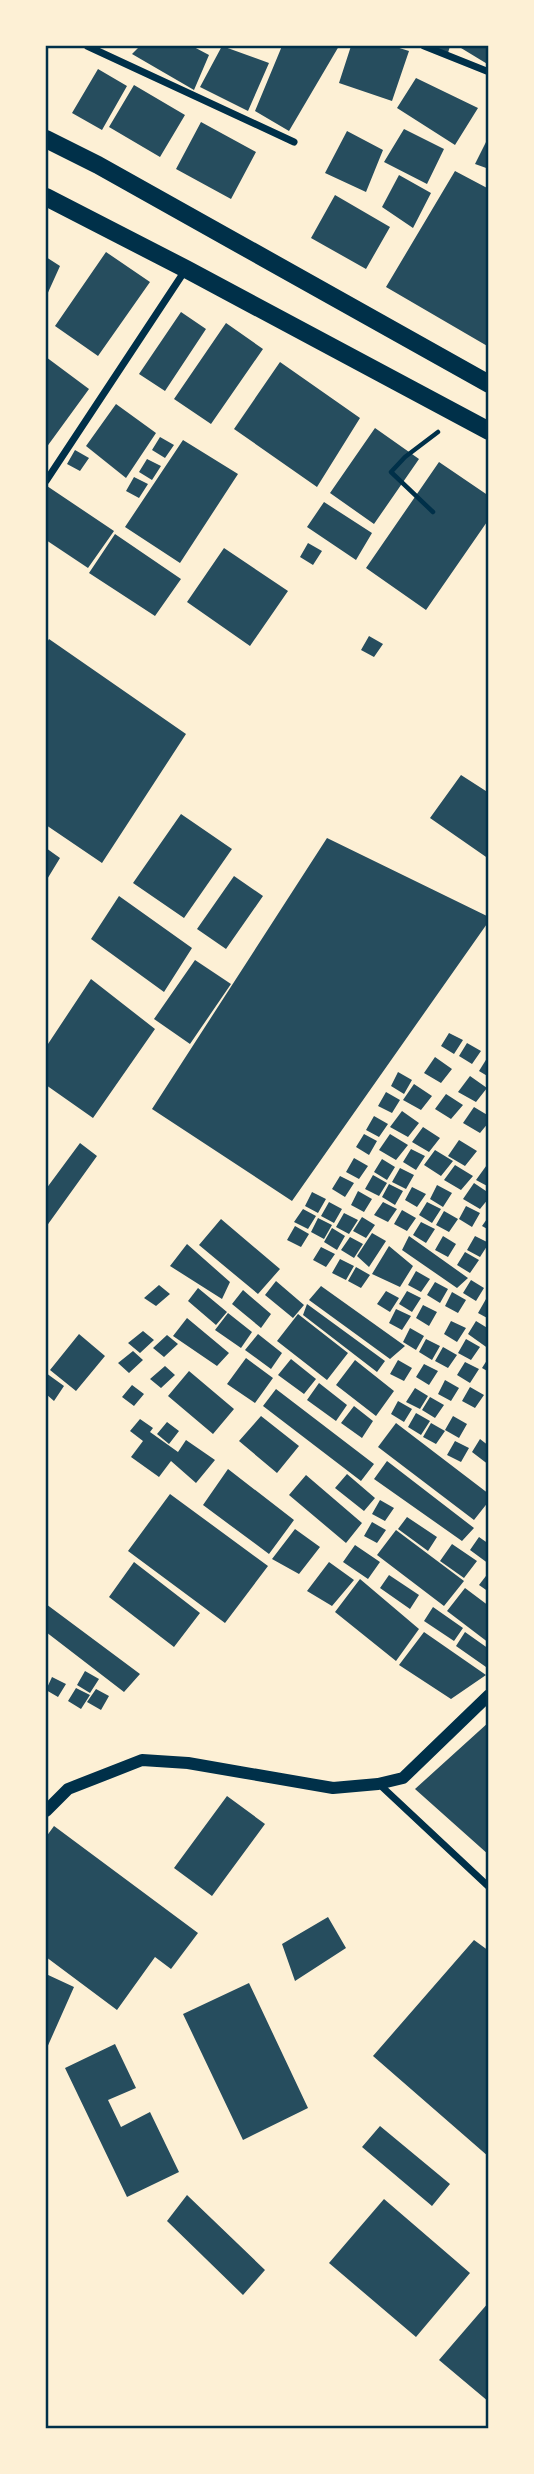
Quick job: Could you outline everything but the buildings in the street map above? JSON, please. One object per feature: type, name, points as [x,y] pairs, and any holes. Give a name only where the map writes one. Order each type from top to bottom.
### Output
[{"type":"main road","points":[[46,139],[98,165],[488,384]]},
{"type":"main road","points":[[46,197],[488,431]]},
{"type":"street","points":[[87,46],[294,142]]},
{"type":"street","points":[[424,46],[488,72]]},
{"type":"street","points":[[46,481],[186,269]]},
{"type":"street","points":[[46,1811],[68,1789],[142,1760],[188,1763],[333,1788],[378,1784],[403,1778],[488,1695]]},
{"type":"street","points":[[378,1784],[488,1887]]},
{"type":"path","points":[[433,512],[391,472],[439,430],[463,417]]}]
